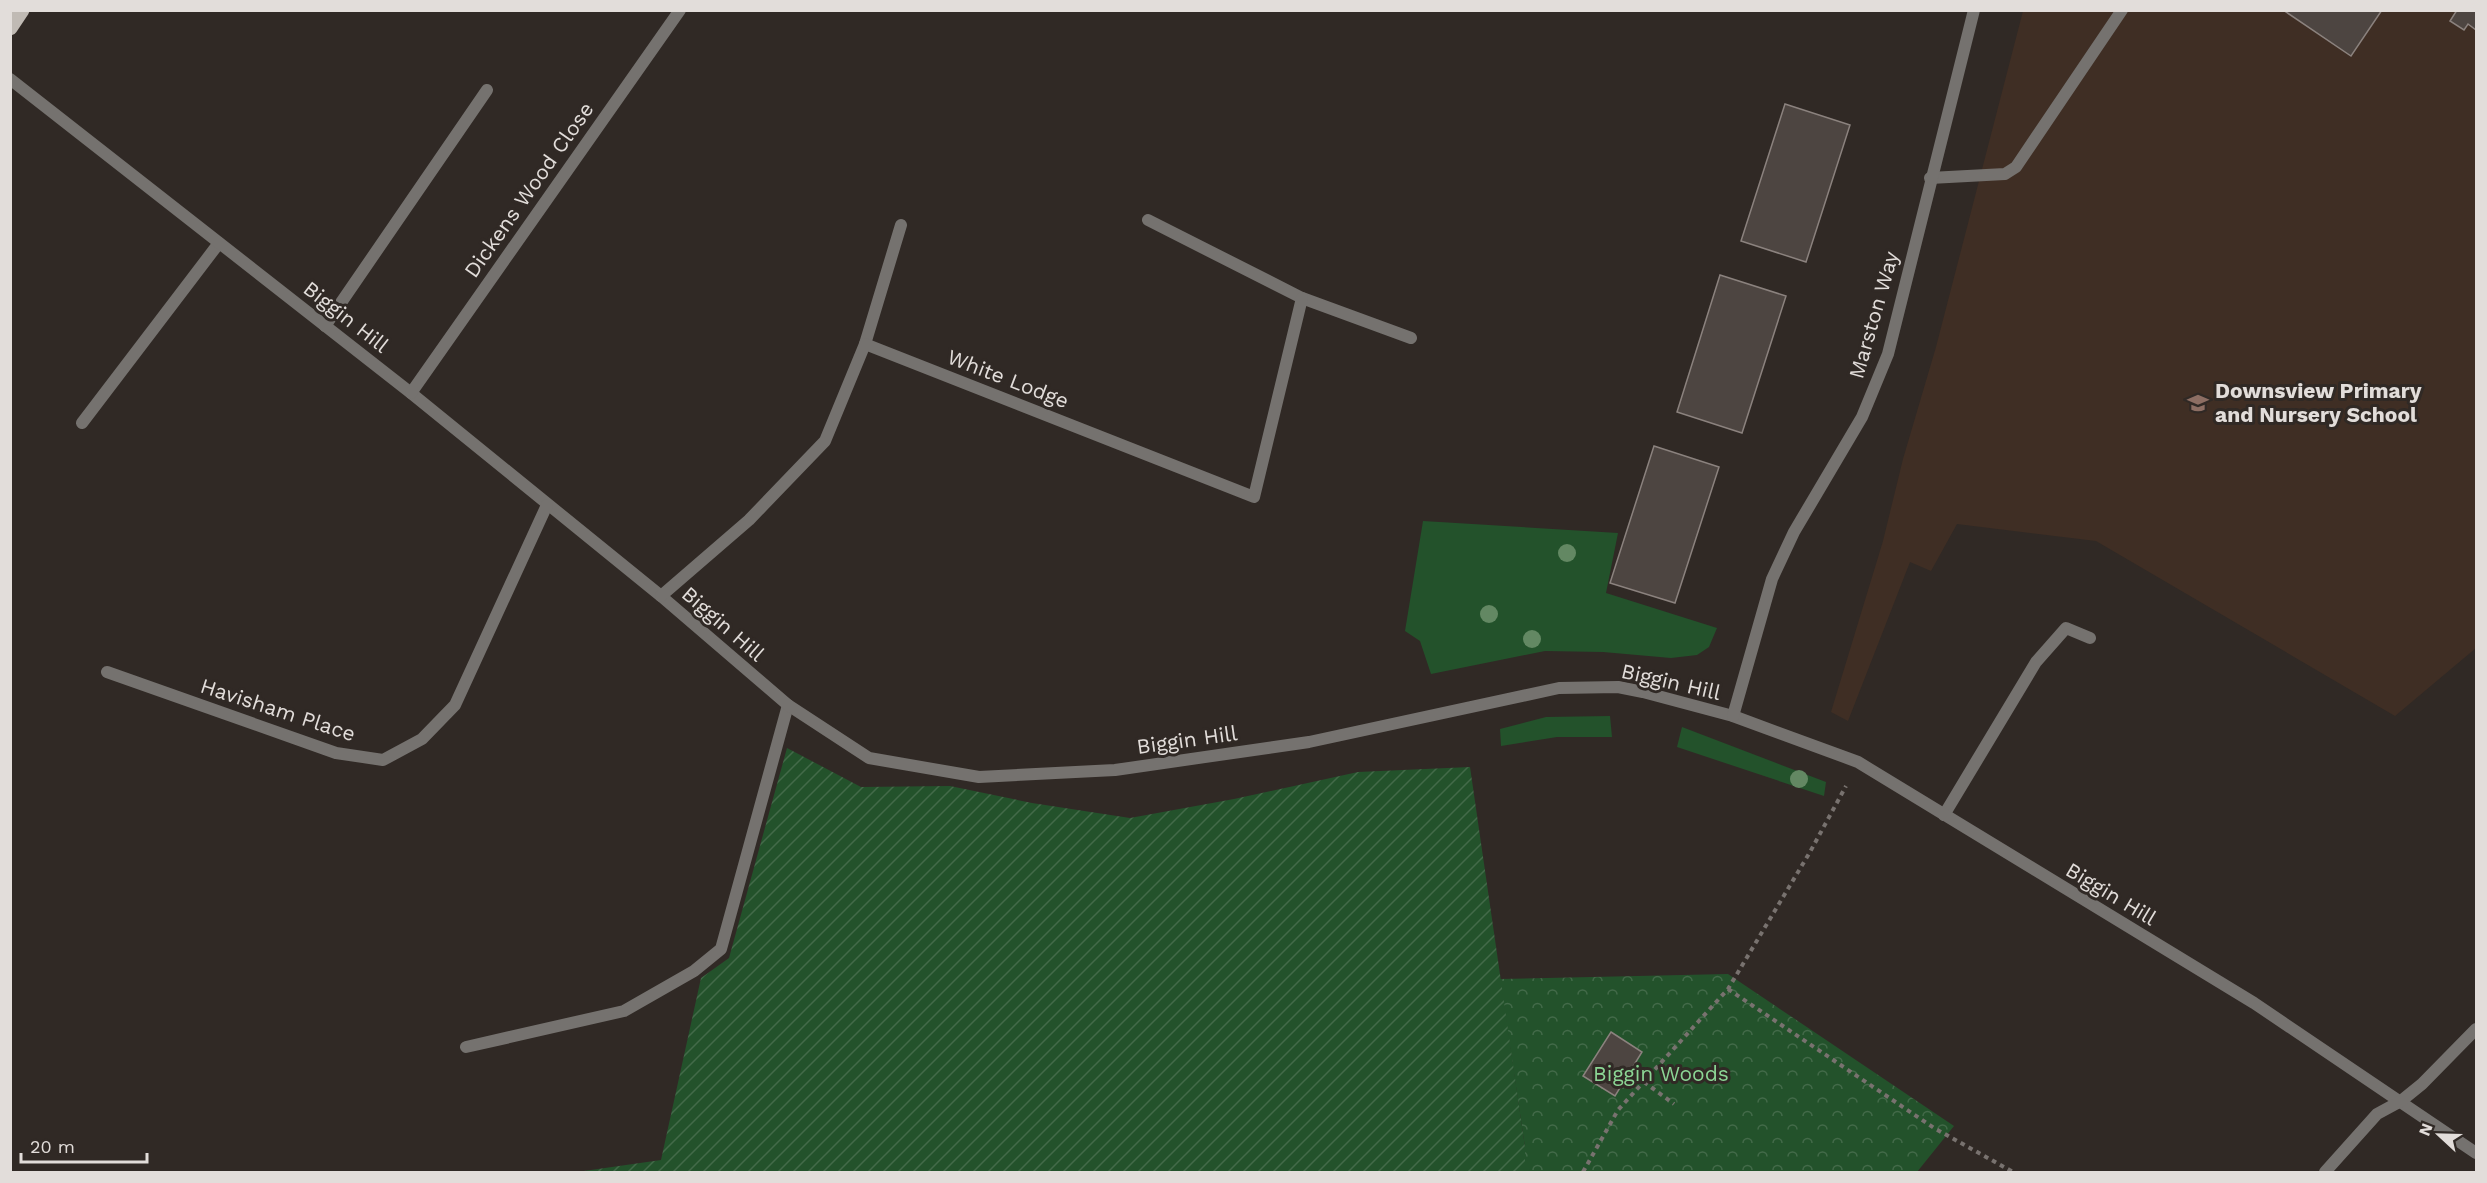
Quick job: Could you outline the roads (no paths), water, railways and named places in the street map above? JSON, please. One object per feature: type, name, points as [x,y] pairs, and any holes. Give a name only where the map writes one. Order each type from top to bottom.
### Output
[{"type":"main road","points":[[10,28],[22,10]]},
{"type":"street","name":"Dickens Wood Close","points":[[411,393],[680,10]]},
{"type":"street","name":"Marston Way","points":[[1734,716],[1772,579],[1794,532],[1862,417],[1887,354],[1974,10]]},
{"type":"street","points":[[1930,178],[2005,174],[2016,167],[2122,10]]},
{"type":"street","name":"Biggin Hill","points":[[10,79],[411,393],[547,506],[661,596],[788,705],[868,758],[979,777],[1115,770],[1298,743],[1559,688],[1626,689],[1734,716],[1858,762],[2253,1003],[2476,1153]]},
{"type":"street","points":[[325,326],[487,90]]},
{"type":"street","points":[[1148,220],[1302,298],[1411,338]]},
{"type":"street","points":[[661,596],[749,520],[825,441],[865,344],[902,225]]},
{"type":"street","points":[[82,423],[219,243]]},
{"type":"street","name":"White Lodge","points":[[865,344],[1254,497],[1302,298]]},
{"type":"street","name":"Havisham Place","points":[[107,672],[336,753],[383,760],[422,739],[455,705],[547,506]]},
{"type":"street","points":[[1944,815],[2036,662],[2066,628],[2090,638]]},
{"type":"street","points":[[466,1047],[624,1011],[694,971],[721,949],[788,705]]},
{"type":"street","points":[[2325,1173],[2377,1114],[2401,1101],[2422,1084],[2476,1029]]},
{"type":"place","name":"Downsview Primary and Nursery School","points":[[2198,403]]},
{"type":"park label","name":"Biggin Woods","points":[[1661,1074]]}]
